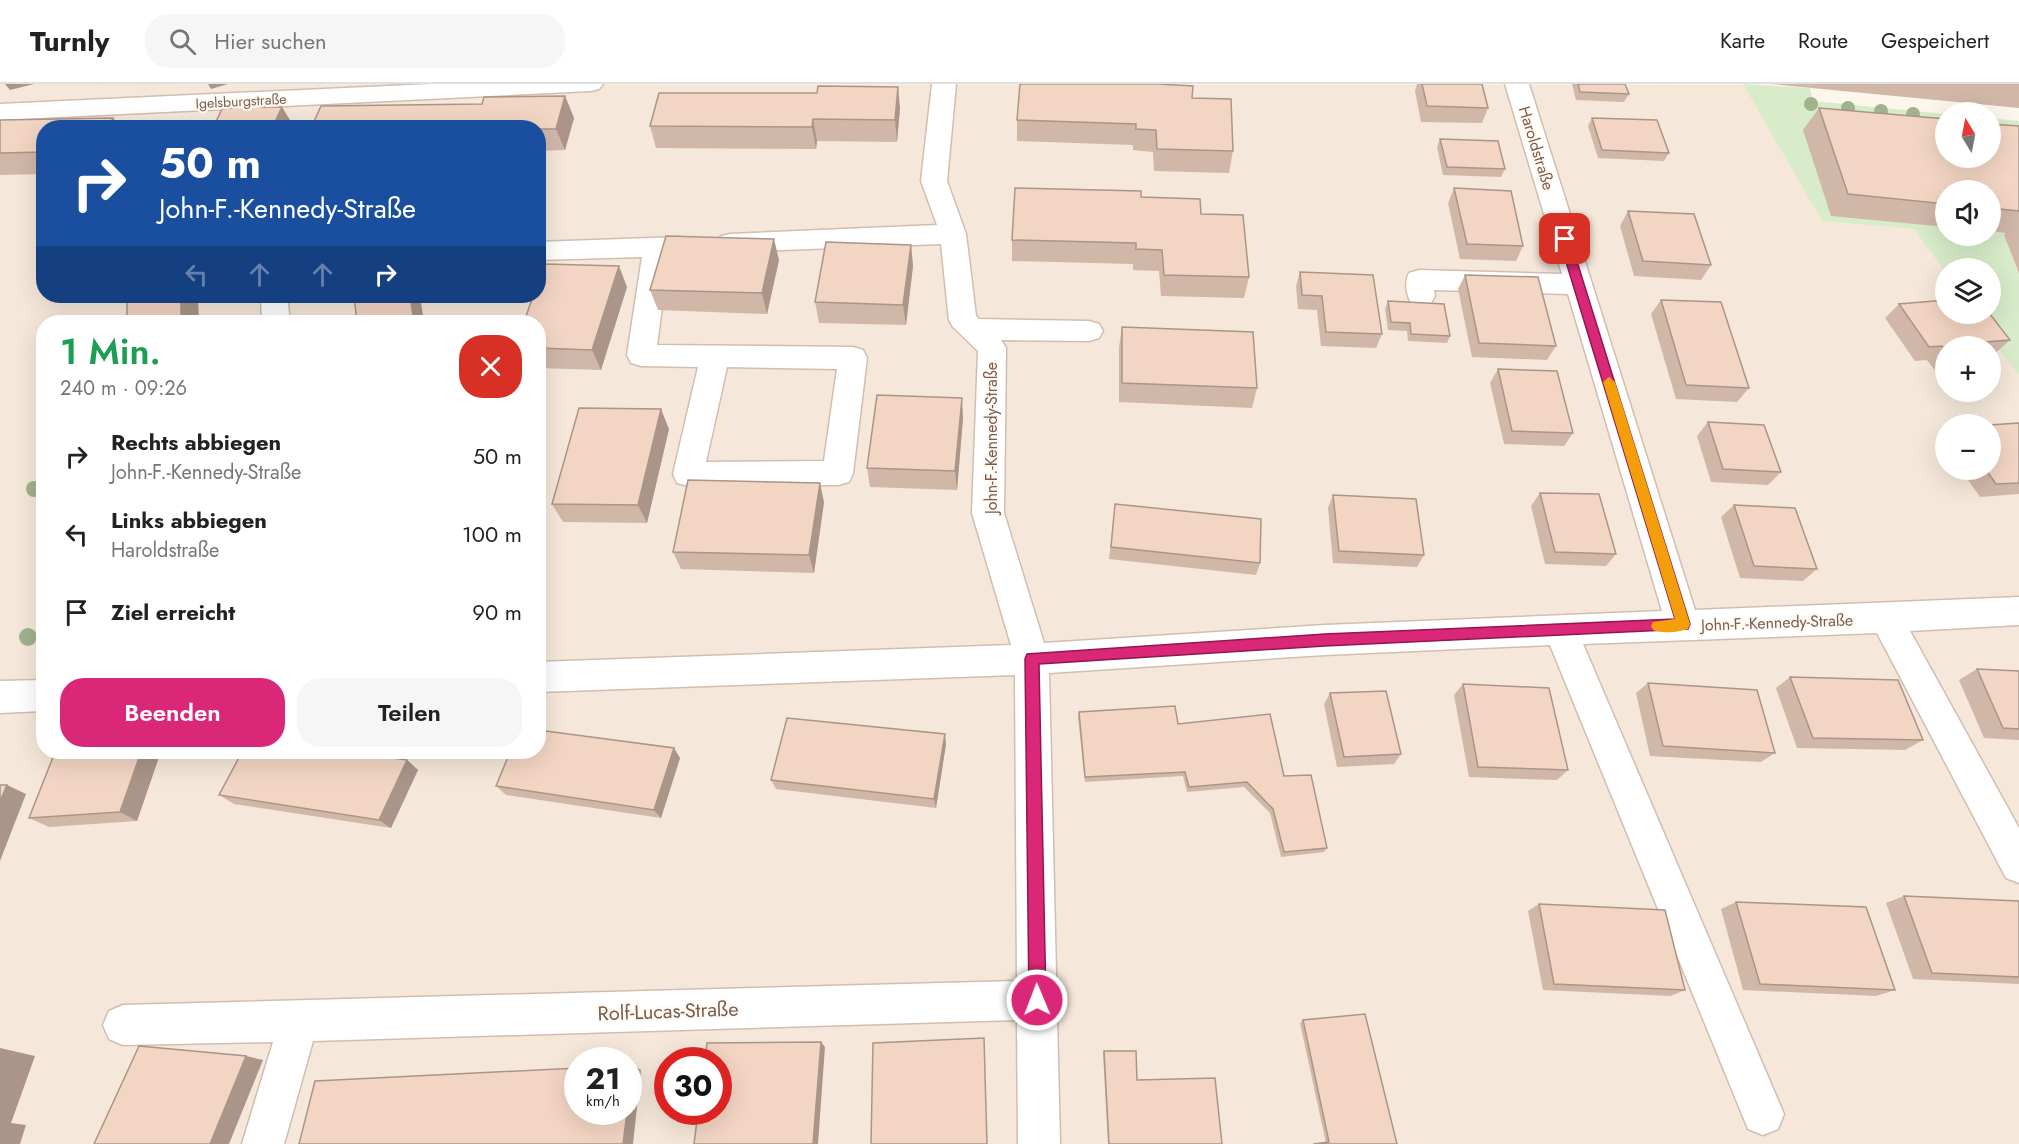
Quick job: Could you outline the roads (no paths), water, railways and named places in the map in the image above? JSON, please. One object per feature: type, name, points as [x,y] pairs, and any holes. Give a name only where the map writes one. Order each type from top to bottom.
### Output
[{"type":"street","name":"Igelsburgstraße","points":[[0,112],[591,84]]},
{"type":"street","name":"John-F.-Kennedy-Straße","points":[[944,84],[934,181],[953,234],[963,320],[992,348],[988,513],[1032,659]]},
{"type":"street","name":"Haroldstraße","points":[[1517,84],[1683,624]]},
{"type":"street","points":[[546,251],[953,234]]},
{"type":"street","points":[[657,247],[641,355],[715,356],[853,358],[838,473],[688,474],[715,356]]},
{"type":"street","points":[[1421,296],[1419,280],[1579,284]]},
{"type":"street","points":[[972,329],[1089,330]]},
{"type":"street","name":"John-F.-Kennedy-Straße","points":[[546,677],[1032,659],[1325,640],[2019,611]]},
{"type":"street","points":[[1886,618],[2019,865]]},
{"type":"street","points":[[1561,631],[1763,1114]]},
{"type":"street","points":[[1032,659],[1039,1144]]},
{"type":"street","points":[[0,697],[36,695]]},
{"type":"street","name":"Rolf-Lucas-Straße","points":[[123,1025],[1037,1000]]},
{"type":"street","points":[[263,1144],[299,1021]]}]
